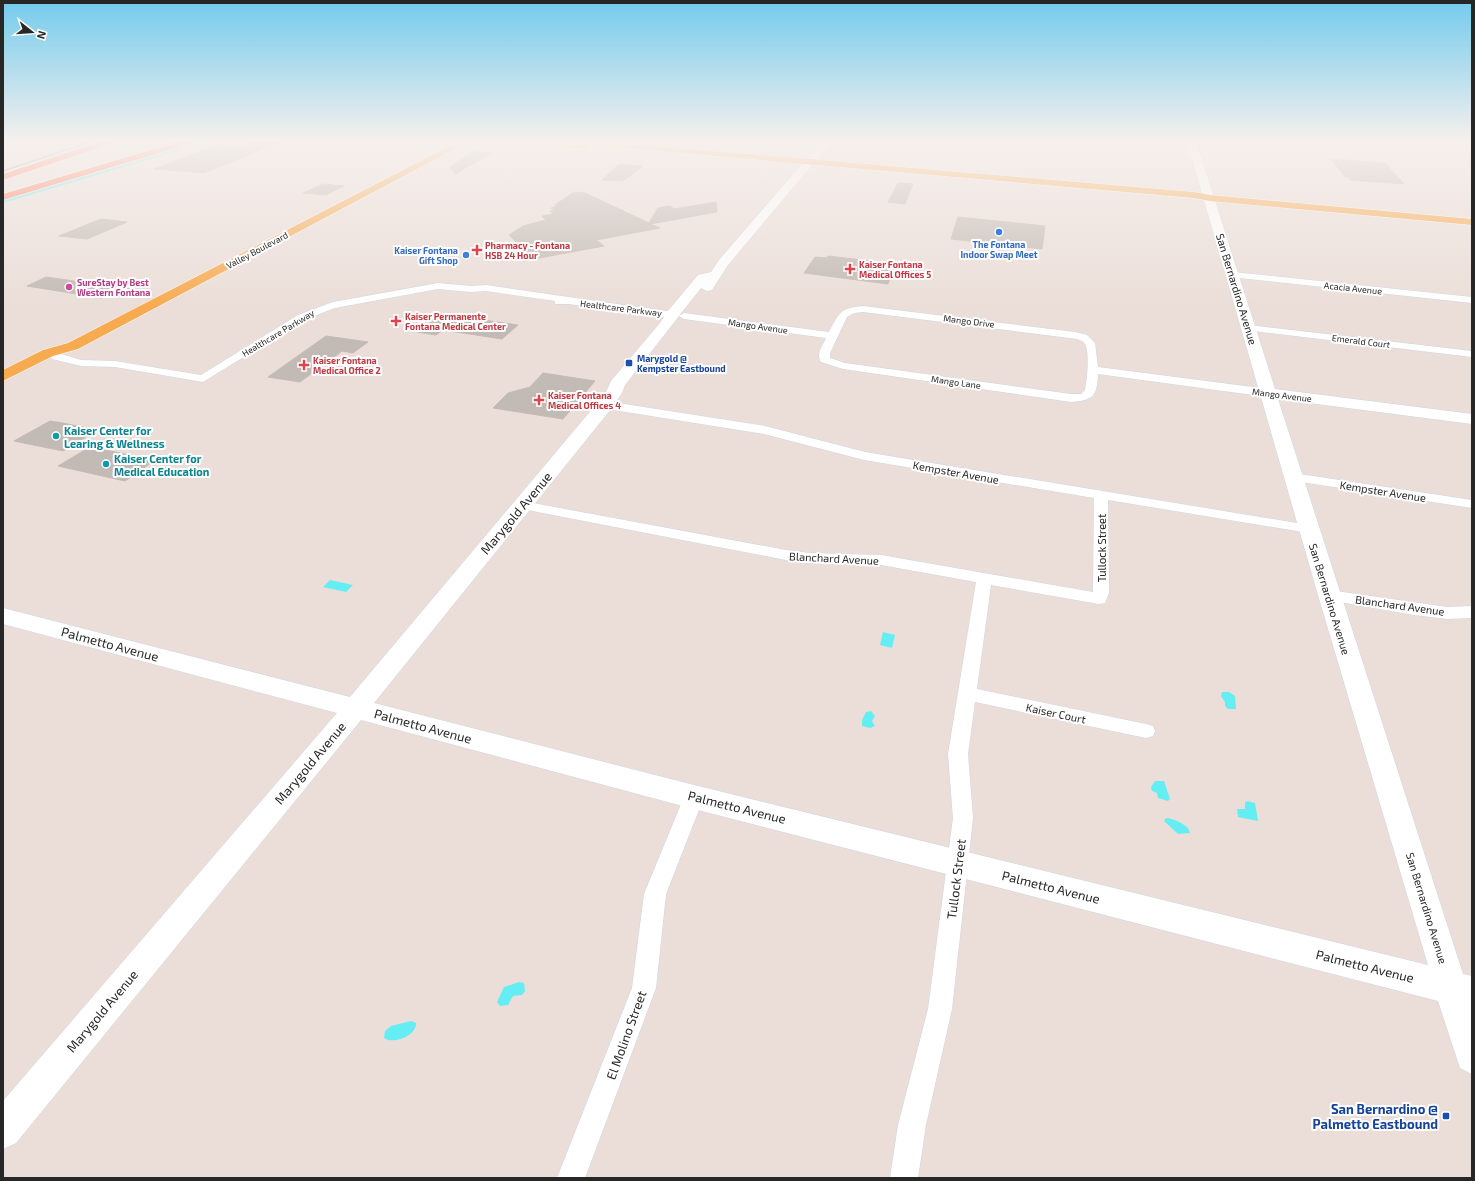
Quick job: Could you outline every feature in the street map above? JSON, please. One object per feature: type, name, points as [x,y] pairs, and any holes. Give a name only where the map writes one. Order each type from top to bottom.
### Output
[{"type":"main road","name":"Valley Boulevard","points":[[48,353],[58,342],[342,196]]},
{"type":"main road","name":"Valley Boulevard","points":[[3,376],[48,353],[73,346],[359,196]]},
{"type":"main road","points":[[1162,196],[1195,199],[1210,198]]},
{"type":"main road","points":[[1200,196],[1472,222]]},
{"type":"main road","points":[[244,257],[259,243],[267,238],[269,234]]},
{"type":"street","points":[[678,316],[780,196]]},
{"type":"street","name":"San Bernardino Avenue","points":[[1210,198],[1328,595],[1462,990],[1472,1056]]},
{"type":"street","name":"Acacia Avenue","points":[[1233,275],[1472,300]]},
{"type":"street","name":"Healthcare Parkway","points":[[48,353],[62,359],[102,366],[115,364],[203,379],[302,317],[318,309],[417,289],[447,286],[471,289],[496,296],[534,301],[569,301]]},
{"type":"street","name":"Healthcare Parkway","points":[[471,289],[486,288],[533,294],[569,301],[678,316]]},
{"type":"street","points":[[496,296],[505,294],[533,294]]},
{"type":"street","name":"Mango Drive","points":[[832,336],[844,313],[863,309],[1062,333],[1084,338],[1090,344],[1092,348],[1092,370]]},
{"type":"street","name":"Mango Avenue","points":[[678,316],[832,336]]},
{"type":"street","name":"Marygold Avenue","points":[[3,1130],[356,708],[610,399],[629,384],[678,316]]},
{"type":"street","name":"Marygold Avenue","points":[[610,399],[617,384],[666,325],[678,316]]},
{"type":"street","name":"Emerald Court","points":[[1249,328],[1472,354]]},
{"type":"street","name":"Mango Lane","points":[[832,336],[824,357],[825,360],[837,365],[1071,398],[1084,397],[1091,391],[1092,370]]},
{"type":"street","name":"Mango Avenue","points":[[1092,370],[1472,419]]},
{"type":"street","name":"Kempster Avenue","points":[[610,399],[766,430],[864,456],[1309,529]]},
{"type":"street","name":"Kempster Avenue","points":[[1293,477],[1472,504]]},
{"type":"street","name":"Tullock Street","points":[[1099,599],[1101,579],[1101,496]]},
{"type":"street","name":"Blanchard Avenue","points":[[522,505],[786,555],[809,558],[869,559],[1099,599]]},
{"type":"street","name":"Tullock Street","points":[[904,1178],[912,1125],[940,1009],[958,863],[963,803],[958,776],[958,754],[984,578]]},
{"type":"street","name":"Blanchard Avenue","points":[[1328,595],[1447,613],[1472,612]]},
{"type":"street","name":"Palmetto Avenue","points":[[3,616],[694,797],[1462,990]]},
{"type":"street","name":"Kaiser Court","points":[[967,694],[1146,732]]},
{"type":"street","name":"El Molino Street","points":[[571,1178],[644,988],[655,894],[694,797]]},
{"type":"water","points":[[330,580],[353,585],[346,592],[323,587]]},
{"type":"water","points":[[883,632],[895,635],[892,648],[880,645]]},
{"type":"water","points":[[1222,692],[1229,692],[1235,696],[1236,709],[1228,709],[1225,706],[1225,702],[1221,696]]},
{"type":"water","points":[[871,711],[875,716],[872,721],[875,726],[870,728],[862,726],[862,720],[866,712]]},
{"type":"water","points":[[1155,781],[1164,781],[1170,799],[1168,801],[1158,798],[1157,793],[1152,791],[1151,787]]},
{"type":"water","points":[[1247,801],[1255,803],[1258,821],[1238,817],[1237,809],[1245,809],[1245,803]]},
{"type":"water","points":[[1167,818],[1182,823],[1188,828],[1190,833],[1178,834],[1164,821]]},
{"type":"water","points":[[519,982],[524,983],[525,991],[522,995],[513,996],[508,1005],[500,1006],[497,1002],[504,987]]},
{"type":"water","points":[[411,1021],[416,1023],[413,1031],[409,1035],[404,1038],[393,1040],[384,1038],[385,1031],[391,1026]]},
{"type":"building","points":[[568,196],[592,196],[649,223],[658,208],[670,206],[674,209],[716,202],[717,212],[650,224],[660,228],[596,240],[604,246],[523,261],[506,245],[516,242],[509,235],[523,226],[546,220],[542,216],[553,214],[550,211],[555,210],[551,208],[556,207],[555,205]]},
{"type":"building","points":[[891,196],[908,196],[905,204],[888,202]]},
{"type":"building","name":"The Fontana Indoor Swap Meet","points":[[958,217],[1045,226],[1042,249],[951,239]]},
{"type":"building","points":[[101,219],[127,222],[87,239],[59,236]]},
{"type":"building","name":"Kaiser Fontana Medical Offices 5","points":[[828,256],[895,265],[888,284],[804,273],[815,257],[827,258]]},
{"type":"building","name":"SureStay by Best Western Fontana","points":[[46,277],[130,289],[130,296],[105,296],[102,298],[27,286]]},
{"type":"building","points":[[442,314],[518,325],[502,339],[443,330],[436,335],[417,332]]},
{"type":"building","name":"Kaiser Fontana Medical Office 2","points":[[326,336],[368,342],[353,353],[342,351],[300,382],[268,377]]},
{"type":"building","name":"Kaiser Fontana Medical Offices 4","points":[[543,373],[595,381],[563,419],[493,408],[508,393],[530,387]]},
{"type":"building","name":"Kaiser Center for Learing & Wellness","points":[[50,421],[97,430],[63,451],[14,441]]},
{"type":"building","name":"Kaiser Center for Medical Education","points":[[90,447],[155,460],[125,481],[58,466]]},
{"type":"waterway","points":[[3,202],[23,196]]},
{"type":"place","name":"The Fontana Indoor Swap Meet","points":[[999,232]]},
{"type":"place","name":"Pharmacy - Fontana HSB 24 Hour","points":[[477,250]]},
{"type":"place","name":"Kaiser Fontana Gift Shop","points":[[466,255]]},
{"type":"place","name":"Kaiser Fontana Medical Offices 5","points":[[850,269]]},
{"type":"place","name":"SureStay by Best Western Fontana","points":[[69,287]]},
{"type":"place","name":"Kaiser Permanente Fontana Medical Center","points":[[396,321]]},
{"type":"place","name":"Marygold @ Kempster Eastbound","points":[[629,363]]},
{"type":"place","name":"Kaiser Fontana Medical Office 2","points":[[304,365]]},
{"type":"place","name":"Kaiser Fontana Medical Offices 4","points":[[539,400]]},
{"type":"place","name":"Kaiser Center for Learing & Wellness","points":[[56,436]]},
{"type":"place","name":"Kaiser Center for Medical Education","points":[[106,464]]},
{"type":"place","name":"San Bernardino @ Palmetto Eastbound","points":[[1446,1116]]}]
